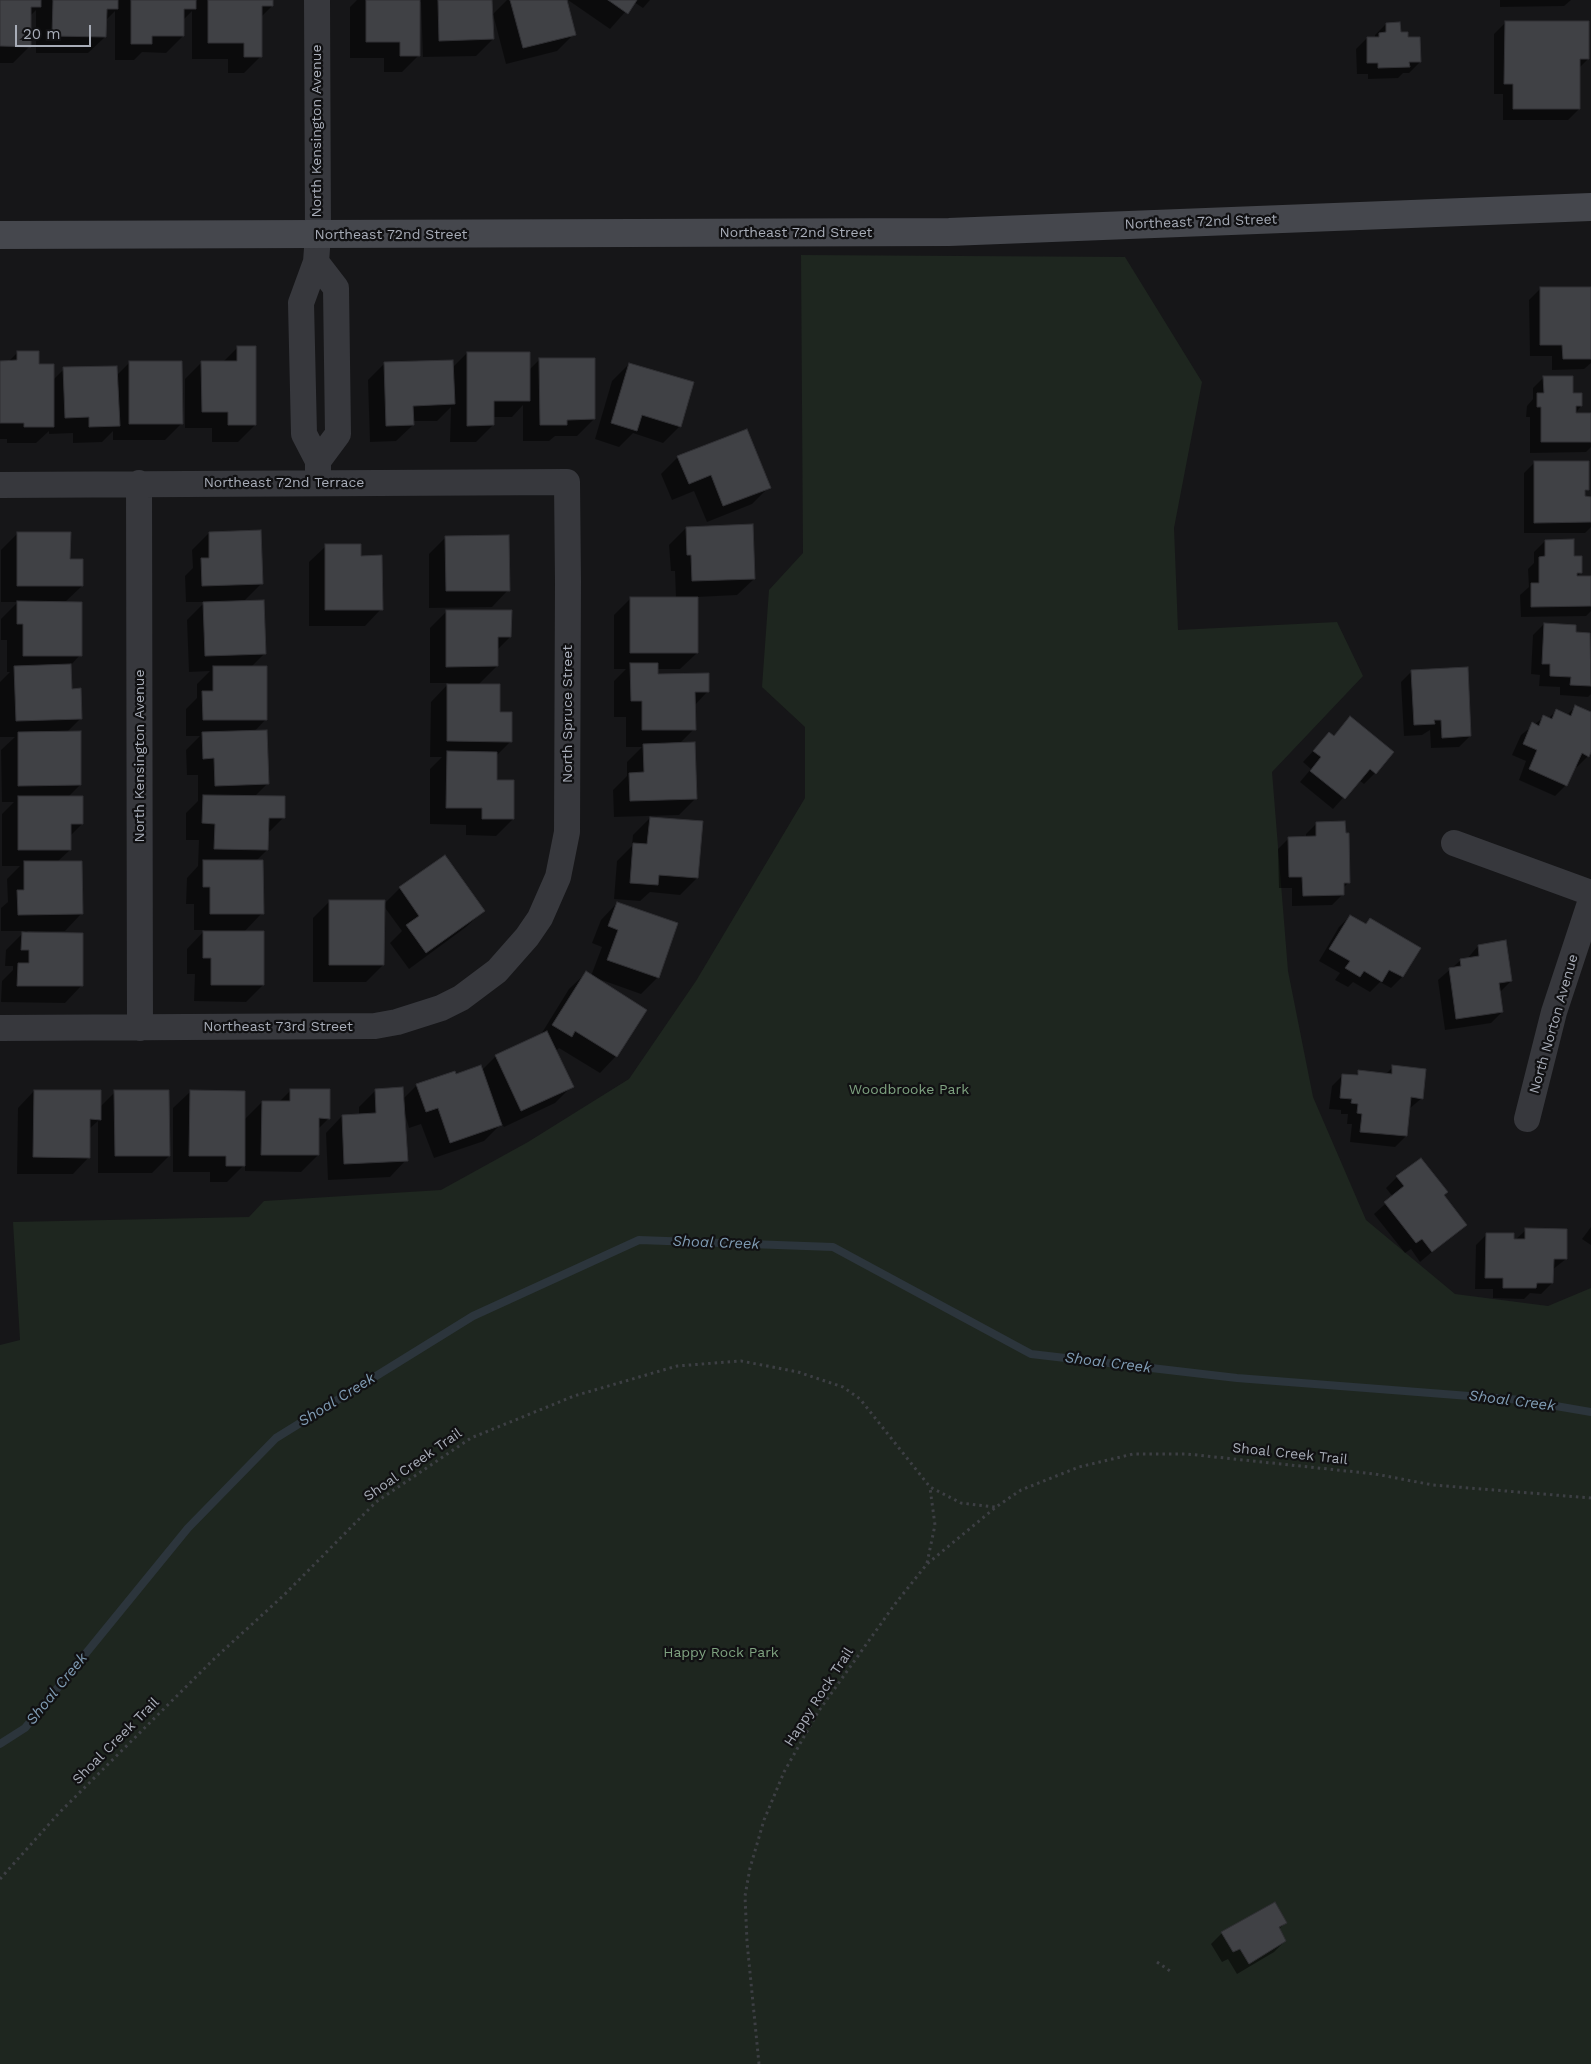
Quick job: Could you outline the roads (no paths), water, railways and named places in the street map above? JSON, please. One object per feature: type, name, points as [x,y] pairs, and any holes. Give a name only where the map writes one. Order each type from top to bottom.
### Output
[{"type":"main road","name":"Northeast 72nd Street","points":[[0,235],[949,232],[1591,207]]},
{"type":"street","name":"North Kensington Avenue","points":[[316,0],[318,235],[316,262],[301,304],[304,434],[318,472]]},
{"type":"street","points":[[316,262],[336,288],[338,434],[318,472]]},
{"type":"street","name":"Northeast 72nd Terrace","points":[[0,485],[139,483],[318,472],[567,482]]},
{"type":"street","name":"North Spruce Street","points":[[527,937],[540,918],[558,877],[567,832],[567,482]]},
{"type":"street","name":"North Kensington Avenue","points":[[139,483],[140,1028]]},
{"type":"street","points":[[1454,843],[1591,893]]},
{"type":"street","name":"North Norton Avenue","points":[[1527,1120],[1554,1012],[1591,900]]},
{"type":"street","name":"Northeast 73rd Street","points":[[0,1028],[352,1027],[397,1022],[441,1008],[461,998],[497,971],[527,937]]},
{"type":"waterway","name":"Shoal Creek","points":[[0,1744],[25,1728],[188,1528],[276,1438],[473,1316],[639,1240],[833,1247],[1031,1354],[1237,1378],[1521,1400],[1591,1412]]},
{"type":"park label","name":"Woodbrooke Park","points":[[909,1090]]},
{"type":"park label","name":"Happy Rock Park","points":[[721,1653]]}]
